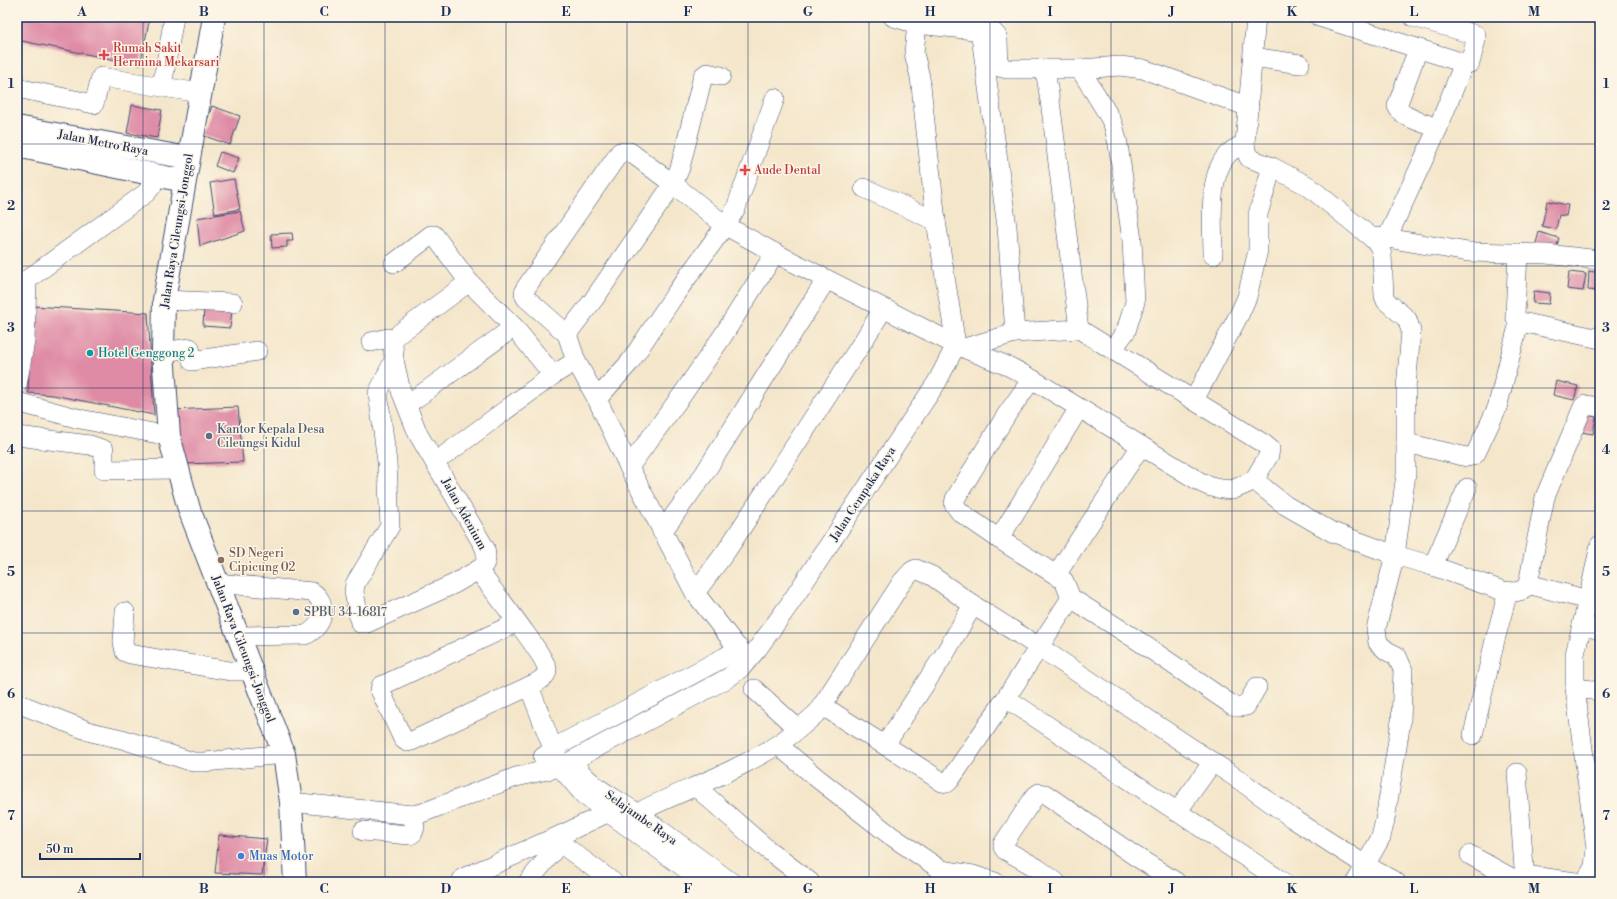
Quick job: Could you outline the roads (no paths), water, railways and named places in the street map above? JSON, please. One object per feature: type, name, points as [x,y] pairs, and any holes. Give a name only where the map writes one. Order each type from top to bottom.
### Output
[{"type":"main road","name":"Jalan Raya Cileungsi-Jonggol","points":[[214,17],[164,300],[162,352],[169,436],[189,510],[284,754],[291,802],[295,882]]},
{"type":"main road","name":"Jalan Metro Raya","points":[[17,127],[188,158]]},
{"type":"main road","name":"Jalan Metro Raya","points":[[17,146],[184,181]]},
{"type":"street","points":[[162,86],[174,17]]},
{"type":"street","points":[[893,17],[917,24],[980,29],[993,32],[997,36],[999,67],[1006,69],[1080,69],[1120,66],[1143,69],[1249,106]]},
{"type":"street","points":[[1256,17],[1245,144],[1246,152],[1249,158],[1272,167],[1308,186],[1379,238],[1468,252],[1494,254],[1546,254],[1600,260]]},
{"type":"street","points":[[1319,17],[1464,63],[1468,64],[1470,62],[1476,35],[1413,17]]},
{"type":"street","points":[[917,24],[914,53],[920,77],[936,221],[960,346]]},
{"type":"street","points":[[980,29],[1007,227],[1015,334]]},
{"type":"street","points":[[1418,49],[1398,109],[1400,113],[1406,116],[1438,128]]},
{"type":"street","points":[[1253,57],[1300,64]]},
{"type":"street","points":[[1356,882],[1381,836],[1388,804],[1401,721],[1403,670],[1397,656],[1387,651],[1378,643],[1376,629],[1395,555],[1406,474],[1406,388],[1411,331],[1407,319],[1386,301],[1384,296],[1382,255],[1379,246],[1379,238],[1438,128],[1464,63]]},
{"type":"street","points":[[1045,69],[1079,329]]},
{"type":"street","points":[[1080,69],[1106,111],[1112,124],[1118,144],[1132,240],[1135,302],[1126,331],[1113,349]]},
{"type":"street","points":[[445,455],[564,369],[567,334],[594,299],[676,177],[703,76],[708,73],[721,76]]},
{"type":"street","points":[[17,88],[94,104],[101,77],[200,93]]},
{"type":"street","points":[[596,399],[630,362],[676,293],[731,218],[775,98]]},
{"type":"street","points":[[1213,255],[1214,182],[1219,166],[1228,154],[1245,144]]},
{"type":"street","points":[[567,334],[526,298],[524,294],[525,289],[620,152],[630,152],[676,177],[775,253],[883,309],[960,346],[1032,378],[1202,483],[1211,487],[1232,490],[1254,480],[1269,455],[1270,449],[1079,329],[1015,334],[960,346]]},
{"type":"street","points":[[1194,400],[1247,297],[1258,250],[1258,214],[1272,167]]},
{"type":"street","points":[[17,385],[25,341],[22,284],[146,193],[152,186],[154,174]]},
{"type":"street","points":[[864,188],[936,221]]},
{"type":"street","points":[[394,262],[431,235],[434,235],[469,282],[514,327],[564,369],[596,399],[662,532],[695,593],[737,660]]},
{"type":"street","points":[[629,467],[682,396],[722,337],[775,253]]},
{"type":"street","points":[[1518,253],[1516,319],[1519,322],[1600,339]]},
{"type":"street","points":[[662,532],[704,474],[826,280]]},
{"type":"street","points":[[400,334],[469,282]]},
{"type":"street","points":[[164,300],[233,303]]},
{"type":"street","points":[[695,593],[731,544],[883,309]]},
{"type":"street","points":[[1406,443],[1467,457],[1473,456],[1476,453],[1497,408],[1519,322]]},
{"type":"street","points":[[415,399],[514,327]]},
{"type":"street","name":"Jalan Adenium","points":[[372,342],[388,338],[393,342],[394,360],[401,391],[418,434],[485,548],[486,562],[484,566],[478,570],[546,666],[545,676],[530,686]]},
{"type":"street","name":"Jalan Cempaka Raya","points":[[737,660],[764,640],[825,551],[960,346]]},
{"type":"street","points":[[162,352],[190,348],[192,361],[257,351]]},
{"type":"street","points":[[394,360],[378,393],[387,462],[391,523],[387,534],[354,584],[354,592],[360,623],[367,623],[454,584],[478,570]]},
{"type":"street","points":[[1032,378],[1007,414],[954,498],[954,504],[960,512],[1056,575],[1064,582],[1071,598],[1137,640],[1232,705],[1239,707],[1246,706],[1258,686]]},
{"type":"street","points":[[17,402],[80,419],[169,436]]},
{"type":"street","points":[[1254,480],[1285,506],[1332,532],[1500,590],[1516,592],[1523,590],[1528,584],[1545,497],[1555,470],[1583,407],[1585,405],[1600,407]]},
{"type":"street","points":[[999,539],[1079,408]]},
{"type":"street","points":[[17,436],[90,445],[104,450],[104,470],[178,470]]},
{"type":"street","points":[[1056,575],[1141,446]]},
{"type":"street","points":[[1433,566],[1467,488]]},
{"type":"street","points":[[1585,882],[1594,867],[1596,848],[1574,688],[1575,654],[1591,628],[1588,600],[1598,569],[1600,546]]},
{"type":"street","points":[[461,882],[463,878],[621,815],[696,787],[754,759],[778,744],[811,717],[902,582],[912,571],[916,569],[932,576],[972,606],[1039,647],[1285,814],[1365,865],[1396,882]]},
{"type":"street","points":[[217,583],[312,592],[320,598],[322,603],[323,609],[320,621],[311,633],[305,635],[238,636]]},
{"type":"street","points":[[1528,584],[1588,600]]},
{"type":"street","points":[[1473,736],[1495,640],[1508,592]]},
{"type":"street","points":[[754,689],[811,717],[843,720],[942,782],[949,782],[1071,598]]},
{"type":"street","points":[[885,745],[944,655],[972,606]]},
{"type":"street","points":[[125,612],[123,642],[125,652],[230,671],[252,671]]},
{"type":"street","points":[[516,622],[384,684],[381,686],[380,690],[403,739],[407,742],[530,686]]},
{"type":"street","points":[[516,777],[558,746],[737,660]]},
{"type":"street","points":[[291,802],[412,815],[422,813],[516,777],[567,764],[728,678],[737,660]]},
{"type":"street","name":"Selajambe Raya","points":[[530,686],[544,722],[567,764],[582,774],[621,815],[731,882]]},
{"type":"street","points":[[1574,688],[1600,691]]},
{"type":"street","points":[[1006,698],[1283,882]]},
{"type":"street","points":[[17,703],[92,732],[122,739],[193,762],[284,754]]},
{"type":"street","points":[[778,744],[817,778],[942,876],[972,875],[995,882]]},
{"type":"street","points":[[1177,812],[1212,763]]},
{"type":"street","points":[[567,764],[584,795],[621,815],[704,882]]},
{"type":"street","points":[[1517,773],[1523,880]]},
{"type":"street","points":[[696,787],[767,848],[810,882]]},
{"type":"street","points":[[1056,882],[1032,876],[1002,846],[1037,794],[1042,793],[1176,882]]},
{"type":"street","points":[[363,831],[410,835],[413,833],[415,828],[412,815]]},
{"type":"street","points":[[528,882],[560,839]]},
{"type":"street","points":[[560,839],[613,882]]},
{"type":"street","points":[[1470,855],[1523,880],[1576,882]]},
{"type":"place","name":"Rumah Sakit Hermina Mekarsari","points":[[104,55]]},
{"type":"place","name":"Aude Dental","points":[[745,170]]},
{"type":"place","name":"Hotel Genggong 2","points":[[90,353]]},
{"type":"place","name":"Kantor Kepala Desa Cileungsi Kidul","points":[[209,436]]},
{"type":"place","name":"SD Negeri Cipicung 02","points":[[221,560]]},
{"type":"place","name":"SPBU 34-16817","points":[[296,612]]},
{"type":"place","name":"Muas Motor","points":[[241,856]]}]
